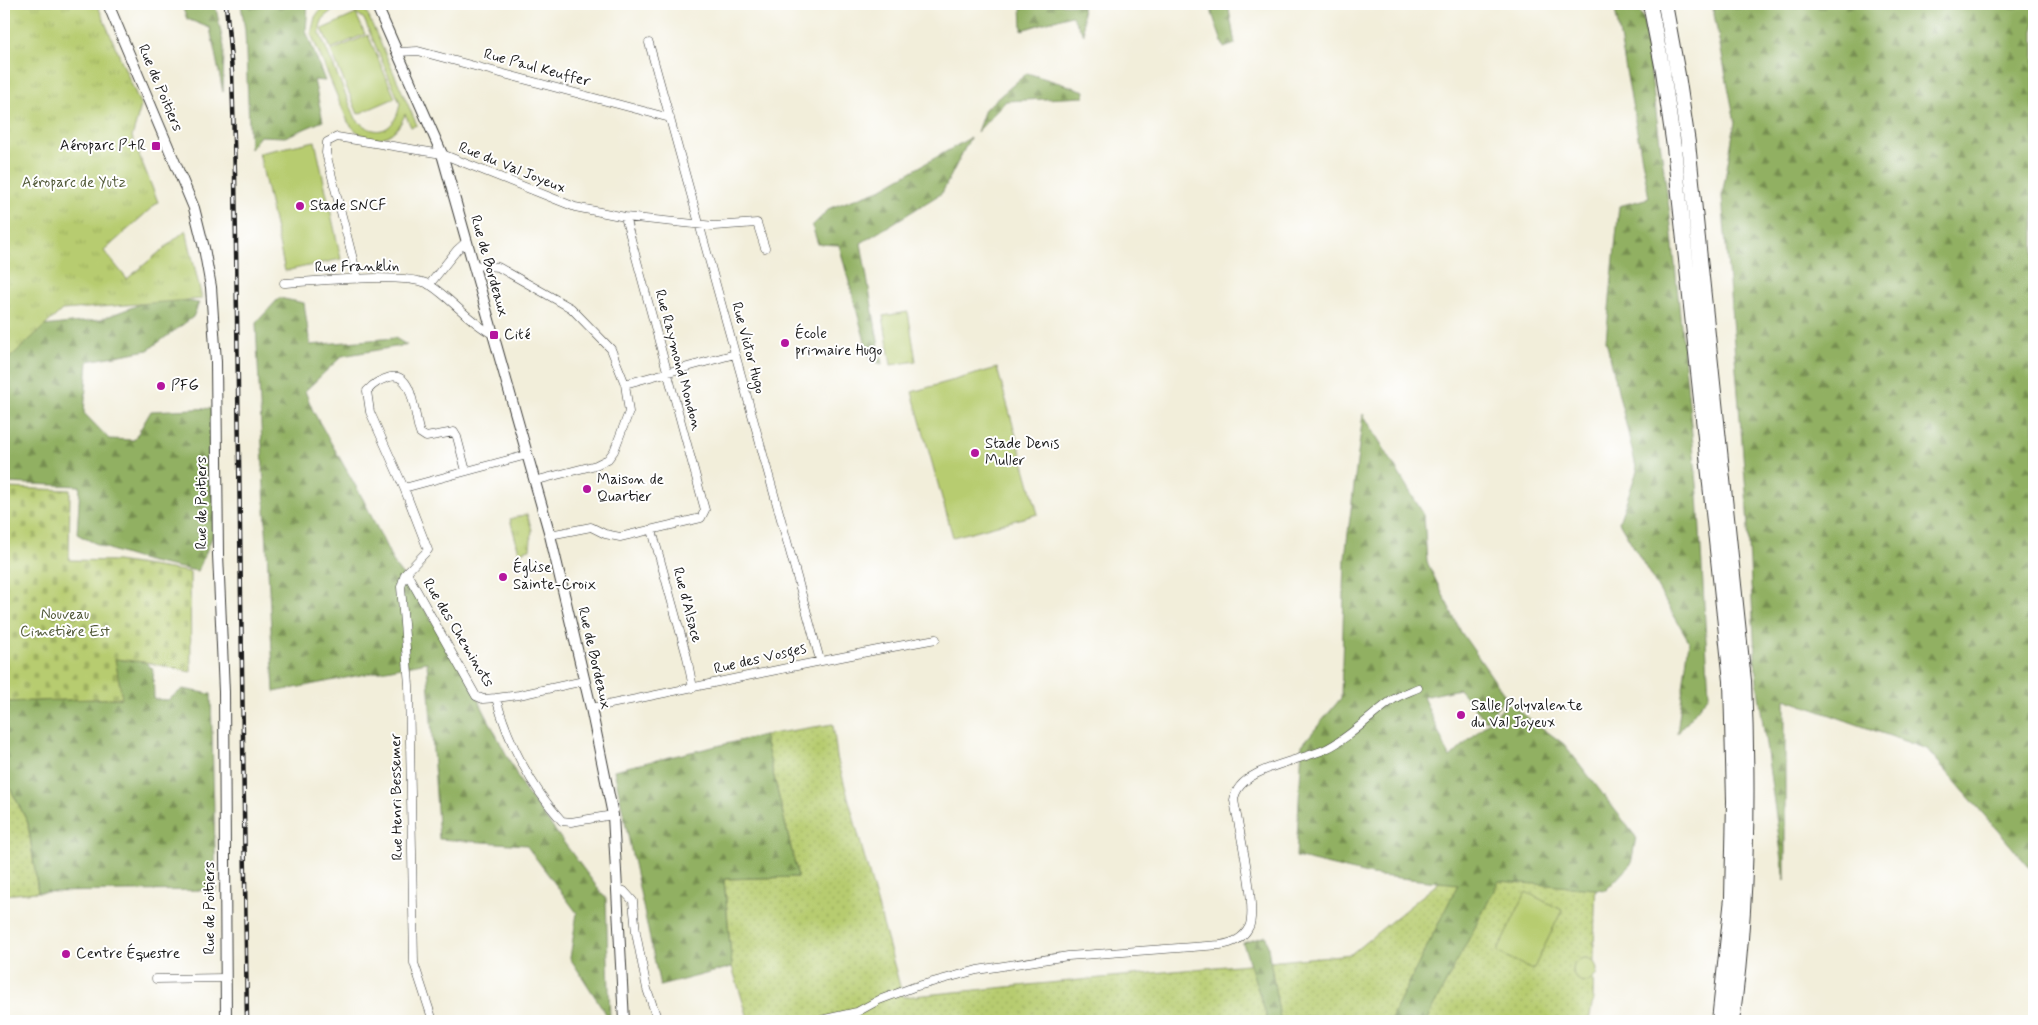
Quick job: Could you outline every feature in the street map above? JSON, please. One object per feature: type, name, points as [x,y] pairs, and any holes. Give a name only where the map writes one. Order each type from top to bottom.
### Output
[{"type":"highway","points":[[1650,4],[1663,71],[1674,147],[1731,681],[1734,801],[1732,898],[1719,1021]]},
{"type":"highway","points":[[1666,4],[1688,143],[1744,681],[1746,878],[1732,1021]]},
{"type":"street","name":"Rue de Poitiers","points":[[108,4],[194,208],[211,287],[216,362],[218,554],[223,682],[224,978],[226,1021]]},
{"type":"street","name":"Rue de Bordeaux","points":[[376,4],[442,154],[550,534],[591,708],[612,815],[624,1021]]},
{"type":"street","name":"Rue Victor Hugo","points":[[649,43],[820,660]]},
{"type":"street","name":"Rue Paul Keuffer","points":[[398,52],[418,51],[670,118]]},
{"type":"street","name":"Rue du Val Joyeux","points":[[358,278],[326,153],[327,142],[337,137],[442,154],[575,207],[625,217],[699,225],[714,226],[757,222],[765,248]]},
{"type":"street","name":"Rue Raymond Mondon","points":[[625,217],[705,510],[701,518],[652,530]]},
{"type":"street","points":[[467,241],[457,250],[430,285],[480,328],[494,335]]},
{"type":"street","points":[[473,264],[498,267],[570,308],[611,349],[624,384],[629,412],[614,452],[608,459],[596,465],[534,482]]},
{"type":"street","name":"Rue Franklin","points":[[284,283],[358,278],[417,281],[430,285]]},
{"type":"street","points":[[624,384],[735,354]]},
{"type":"street","name":"Rue des Cheminots","points":[[466,472],[454,432],[426,437],[420,433],[410,388],[402,378],[395,376],[374,383],[367,391],[370,412],[404,488],[428,550],[408,571],[408,575],[476,696],[483,699],[496,698],[515,748],[534,785],[562,821],[571,822],[612,815]]},
{"type":"street","points":[[404,488],[527,455]]},
{"type":"street","points":[[550,534],[591,527],[605,534],[620,536],[652,530]]},
{"type":"street","name":"Rue d'Alsace","points":[[652,530],[687,657],[693,688]]},
{"type":"street","name":"Rue Henri Bessemer","points":[[408,571],[401,587],[409,685],[414,963],[433,1021]]},
{"type":"street","name":"Rue des Vosges","points":[[591,708],[820,660],[936,639]]},
{"type":"street","points":[[496,698],[584,681]]},
{"type":"street","points":[[816,1021],[857,1012],[879,1000],[914,987],[977,970],[1060,957],[1232,943],[1250,926],[1251,906],[1245,856],[1234,800],[1238,787],[1246,779],[1258,773],[1328,749],[1392,700],[1418,688]]},
{"type":"street","points":[[616,888],[624,891],[632,901],[647,989],[658,1021]]},
{"type":"street","points":[[156,979],[224,978]]},
{"type":"green space","name":"Aéroparc de Yutz","points":[[4,4],[97,4],[141,106],[132,137],[158,202],[104,251],[127,279],[186,230],[202,299],[62,310],[4,363]]},
{"type":"green space","points":[[181,4],[215,4],[224,47],[223,92],[210,28],[187,19]]},
{"type":"green space","points":[[241,4],[308,4],[306,31],[325,81],[314,80],[323,121],[285,137],[260,136],[250,149],[245,30]]},
{"type":"green space","points":[[331,4],[363,4],[417,125],[411,127],[405,114],[400,124],[387,136],[371,138],[355,130],[348,122],[311,34],[315,17],[320,10]],"holes":[[[350,8],[364,19],[400,103],[398,113],[390,126],[378,131],[363,125],[356,119],[320,34],[320,27],[325,17],[338,9]]]},
{"type":"green space","points":[[1021,4],[1082,5],[1084,35],[1071,15],[1022,30]]},
{"type":"green space","points":[[1213,4],[1228,4],[1235,44],[1224,48],[1212,13]]},
{"type":"green space","points":[[1614,4],[1635,4],[1643,17],[1670,215],[1698,494],[1709,695],[1677,734],[1689,641],[1619,522],[1637,471],[1606,340],[1619,206],[1649,198]]},
{"type":"green space","points":[[1712,4],[2034,4],[2034,877],[2030,868],[1927,749],[1785,699],[1785,881],[1756,674],[1746,492],[1722,196],[1735,122]]},
{"type":"green space","points":[[356,14],[365,34],[331,49],[322,29]]},
{"type":"green space","points":[[368,35],[395,98],[358,114],[331,51]]},
{"type":"green space","points":[[1027,73],[1085,91],[1084,97],[1006,101],[977,132],[985,109]]},
{"type":"green space","points":[[970,138],[942,193],[861,243],[882,364],[870,360],[839,245],[818,244],[812,226],[830,208],[877,191]]},
{"type":"green space","name":"Stade SNCF","points":[[315,141],[341,259],[285,271],[259,153]]},
{"type":"green space","points":[[159,297],[199,303],[193,317],[148,350],[88,361],[84,413],[109,439],[134,440],[151,411],[215,408],[217,526],[198,571],[136,558],[106,548],[77,534],[80,486],[4,483],[4,363],[43,326],[99,320]]},
{"type":"green space","points":[[279,298],[304,303],[310,345],[395,338],[407,345],[342,356],[305,391],[313,411],[363,499],[396,567],[407,581],[462,668],[524,789],[606,899],[610,1020],[570,958],[577,913],[526,845],[439,839],[427,662],[274,692],[256,323]]},
{"type":"green space","points":[[908,312],[916,361],[891,365],[883,316]]},
{"type":"green space","name":"Stade Denis Muller","points":[[997,368],[1038,514],[953,537],[912,392]]},
{"type":"green space","points":[[1363,414],[1424,515],[1427,562],[1461,632],[1506,697],[1486,721],[1459,689],[1423,697],[1450,758],[1508,703],[1564,744],[1636,837],[1631,864],[1606,890],[1499,881],[1426,1021],[1390,1021],[1458,884],[1371,875],[1296,857],[1302,745],[1341,698],[1345,557]]},
{"type":"green space","name":"Nouveau Cimetière Est","points":[[4,488],[70,490],[69,560],[117,561],[190,572],[191,672],[145,662],[115,659],[122,698],[4,702]]},
{"type":"green space","points":[[527,514],[532,530],[530,549],[519,552],[510,519]]},
{"type":"green space","points":[[115,659],[145,662],[153,669],[154,699],[168,700],[183,689],[211,694],[216,890],[38,892],[28,823],[4,776],[4,702],[121,698]]},
{"type":"green space","points":[[833,724],[837,757],[903,997],[1351,954],[1448,875],[1596,868],[1593,1000],[1589,1021],[749,1021],[732,967],[724,879],[798,877],[764,735]]},
{"type":"green space","points":[[764,735],[798,877],[724,879],[732,967],[660,986],[614,770]]},
{"type":"green space","points":[[4,776],[28,823],[38,892],[4,895]]},
{"type":"green space","points":[[1526,892],[1562,910],[1533,970],[1497,952]]},
{"type":"green space","points":[[1266,936],[1280,1018],[1327,1016],[1328,1021],[1266,1021],[1267,1018],[1243,943]]},
{"type":"green space","points":[[1585,958],[1590,959],[1596,965],[1596,975],[1590,981],[1585,982],[1580,981],[1574,975],[1573,970],[1574,965],[1580,959]]},
{"type":"railway","points":[[226,4],[232,72],[235,175],[247,1021]]},
{"type":"place","name":"Aéroparc P+R","points":[[156,146]]},
{"type":"place","name":"Stade SNCF","points":[[300,206]]},
{"type":"place","name":"Cité","points":[[494,335]]},
{"type":"place","name":"École primaire Hugo","points":[[785,343]]},
{"type":"place","name":"PFG","points":[[161,386]]},
{"type":"place","name":"Stade Denis Muller","points":[[975,453]]},
{"type":"place","name":"Maison de Quartier","points":[[587,489]]},
{"type":"place","name":"Église Sainte-Croix","points":[[503,577]]},
{"type":"place","name":"Salle Polyvalente du Val Joyeux","points":[[1461,715]]},
{"type":"place","name":"Centre Équestre","points":[[66,954]]}]
